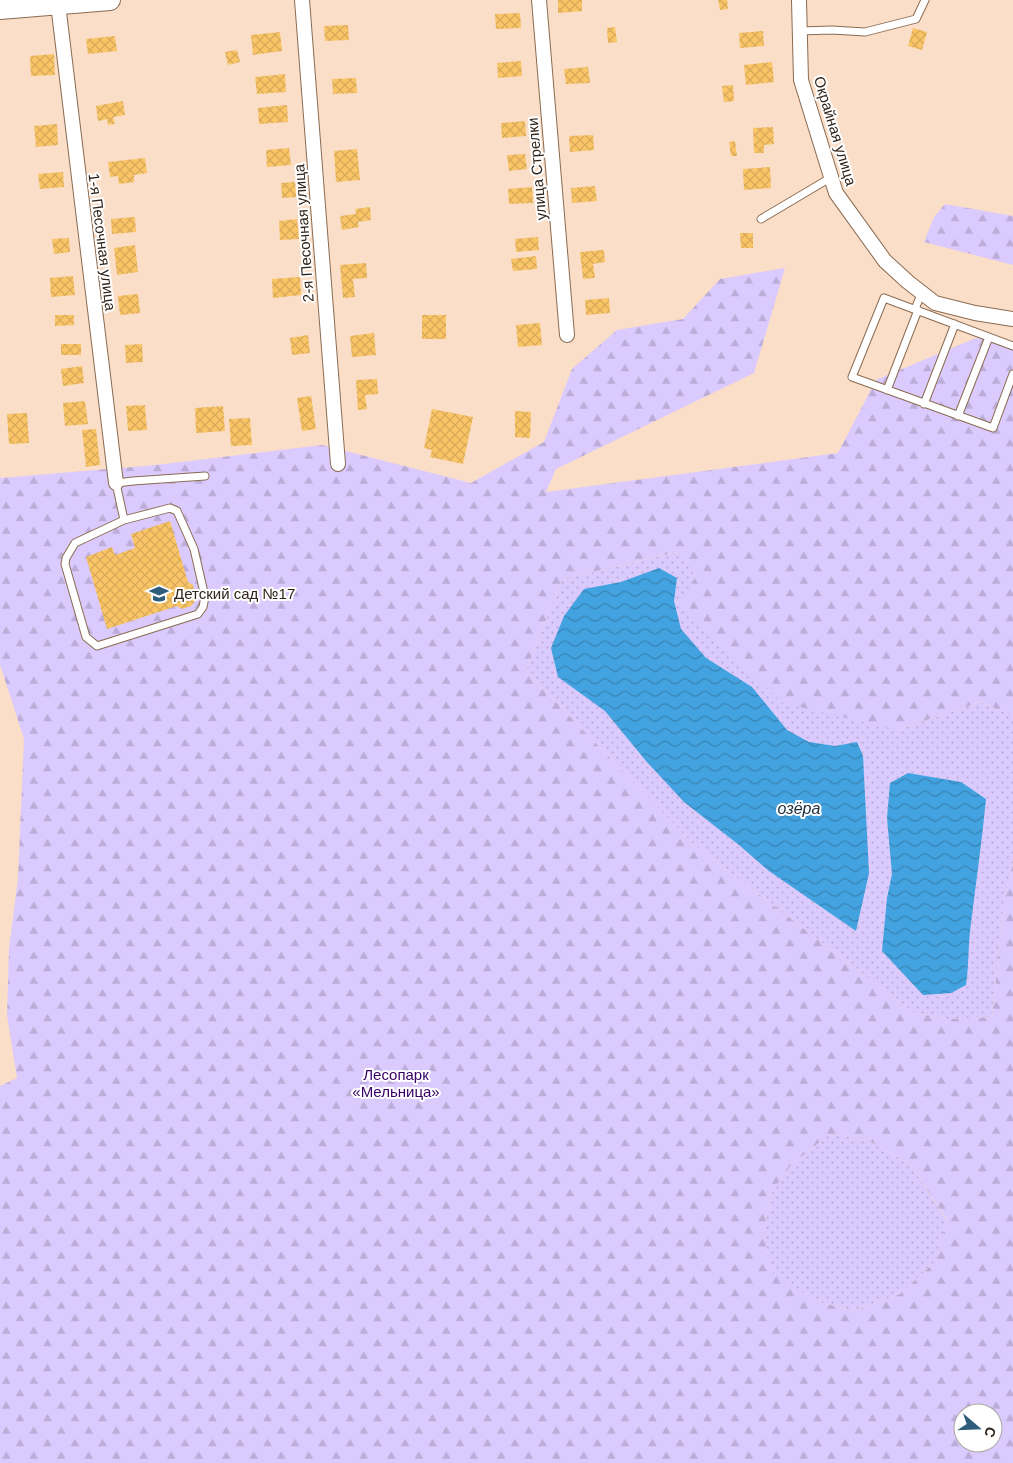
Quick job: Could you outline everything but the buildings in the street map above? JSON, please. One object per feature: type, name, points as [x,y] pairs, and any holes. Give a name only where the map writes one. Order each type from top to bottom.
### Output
[{"type":"main road","points":[[0,9],[110,0]]},
{"type":"street","name":"2-я Песочная улица","points":[[302,0],[338,464]]},
{"type":"street","name":"улица Стрелки","points":[[539,0],[567,335]]},
{"type":"street","name":"Окрайная улица","points":[[799,0],[801,80],[836,193],[885,261],[935,302],[1013,319]]},
{"type":"street","name":"1-я Песочная улица","points":[[58,4],[116,484]]},
{"type":"lane","points":[[799,30],[865,32],[916,19],[925,0]]},
{"type":"lane","points":[[761,219],[830,178]]},
{"type":"lane","points":[[887,390],[922,292]]},
{"type":"lane","points":[[1013,346],[884,298],[852,377],[992,428],[1013,374]]},
{"type":"lane","points":[[924,404],[955,324]]},
{"type":"lane","points":[[958,416],[989,337]]},
{"type":"lane","points":[[124,520],[116,484],[205,476]]},
{"type":"lane","points":[[170,508],[177,511],[194,549],[205,597],[203,606],[198,614],[97,646],[86,637],[66,569],[66,558],[75,543],[124,520],[170,508]]},
{"type":"green space","points":[[945,204],[1013,216],[1013,265],[924,242],[934,217]]},
{"type":"green space","name":"Лесопарк «Мельница»","points":[[785,268],[754,373],[556,469],[546,492],[838,453],[876,380],[976,338],[1013,344],[1013,716],[980,702],[897,730],[783,703],[679,604],[696,576],[677,552],[562,579],[526,671],[693,844],[914,1013],[947,1019],[992,1017],[1004,901],[1013,862],[1013,1463],[0,1463],[0,1086],[17,1078],[7,1015],[9,949],[18,878],[24,739],[0,665],[0,478],[156,465],[322,445],[471,483],[544,442],[572,369],[617,330],[683,319],[720,279]],"holes":[[[830,1134],[868,1140],[911,1165],[947,1220],[937,1260],[900,1294],[854,1311],[816,1301],[773,1274],[763,1234],[772,1191],[792,1164]]]},
{"type":"green space","points":[[678,552],[696,576],[897,730],[980,702],[1013,716],[1013,862],[1004,901],[992,1017],[947,1019],[914,1013],[693,844],[526,671],[562,579]]},
{"type":"green space","points":[[830,1134],[868,1140],[911,1165],[947,1221],[937,1260],[900,1294],[854,1311],[816,1301],[773,1275],[763,1234],[772,1191],[792,1164]]},
{"type":"water","name":"озёра","points":[[659,568],[677,578],[674,601],[681,629],[706,658],[752,687],[787,730],[809,742],[835,746],[857,742],[863,756],[869,873],[856,931],[769,871],[684,802],[646,761],[605,711],[558,677],[551,648],[564,616],[584,589],[621,582]]},
{"type":"water","points":[[908,773],[961,782],[986,799],[970,931],[966,985],[951,993],[923,995],[882,951],[887,898],[892,874],[887,818],[890,783]]},
{"type":"place","name":"Детский сад №17","points":[[159,594]]}]
